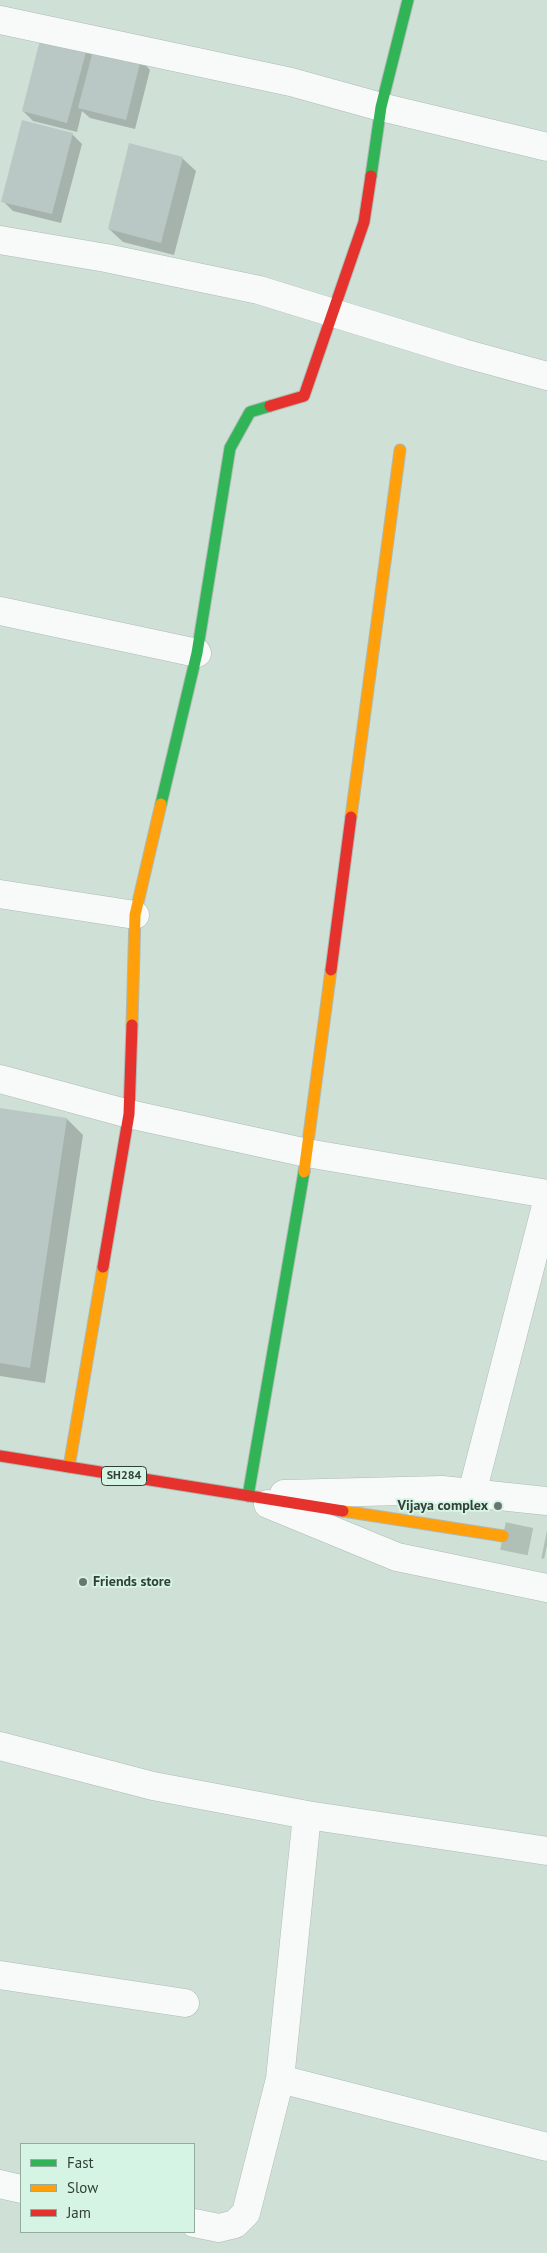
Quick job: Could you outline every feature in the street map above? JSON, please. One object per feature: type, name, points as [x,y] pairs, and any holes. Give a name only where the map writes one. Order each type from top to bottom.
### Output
[{"type":"street","points":[[69,1467],[129,1114],[135,915],[197,653],[230,448],[250,412],[304,396],[315,360],[334,314],[364,222],[381,107],[408,0]]},
{"type":"street","points":[[0,20],[291,82],[381,107],[547,147]]},
{"type":"street","points":[[0,240],[106,258],[259,290],[463,353],[547,376]]},
{"type":"street","points":[[248,1496],[307,1153],[400,450]]},
{"type":"street","points":[[0,611],[197,653]]},
{"type":"street","points":[[0,894],[135,915]]},
{"type":"street","points":[[0,1080],[129,1114],[307,1153],[547,1194]]},
{"type":"street","points":[[472,1493],[547,1202]]},
{"type":"street","name":"SH284","points":[[0,1456],[502,1536]]},
{"type":"street","points":[[248,1496],[442,1490],[547,1501]]},
{"type":"street","points":[[248,1496],[397,1557],[547,1588]]},
{"type":"street","points":[[0,1746],[153,1786],[307,1815],[547,1851]]},
{"type":"street","points":[[195,2223],[219,2228],[235,2224],[246,2214],[280,2079],[307,1815]]},
{"type":"street","points":[[0,1975],[185,2003]]},
{"type":"street","points":[[280,2079],[547,2147]]},
{"type":"street","points":[[0,2184],[20,2188]]},
{"type":"building","points":[[41,36],[87,48],[67,123],[22,111]]},
{"type":"building","points":[[94,47],[141,59],[126,120],[78,108]]},
{"type":"building","points":[[22,120],[73,133],[52,214],[1,202]]},
{"type":"building","points":[[129,143],[183,157],[161,243],[108,229]]},
{"type":"building","points":[[0,1108],[67,1118],[30,1368],[0,1363]]},
{"type":"tunnel","points":[[503,1536],[547,1545]]},
{"type":"traffic: fast","points":[[371,176],[381,107],[408,0]]},
{"type":"traffic: fast","points":[[161,804],[197,653],[230,448],[250,412],[270,406]]},
{"type":"traffic: fast","points":[[248,1496],[304,1172]]},
{"type":"traffic: slow","points":[[351,817],[400,450]]},
{"type":"traffic: slow","points":[[132,1025],[135,915],[161,804]]},
{"type":"traffic: slow","points":[[304,1172],[331,970]]},
{"type":"traffic: slow","points":[[69,1467],[103,1267]]},
{"type":"traffic: slow","points":[[343,1511],[503,1536]]},
{"type":"traffic: jam","points":[[270,406],[304,396],[364,222],[371,176]]},
{"type":"traffic: jam","points":[[331,970],[351,817]]},
{"type":"traffic: jam","points":[[103,1267],[129,1114],[132,1025]]},
{"type":"traffic: jam","points":[[0,1456],[343,1511]]},
{"type":"place","name":"Vijaya complex","points":[[498,1506]]},
{"type":"place","name":"Friends store","points":[[83,1582]]}]
